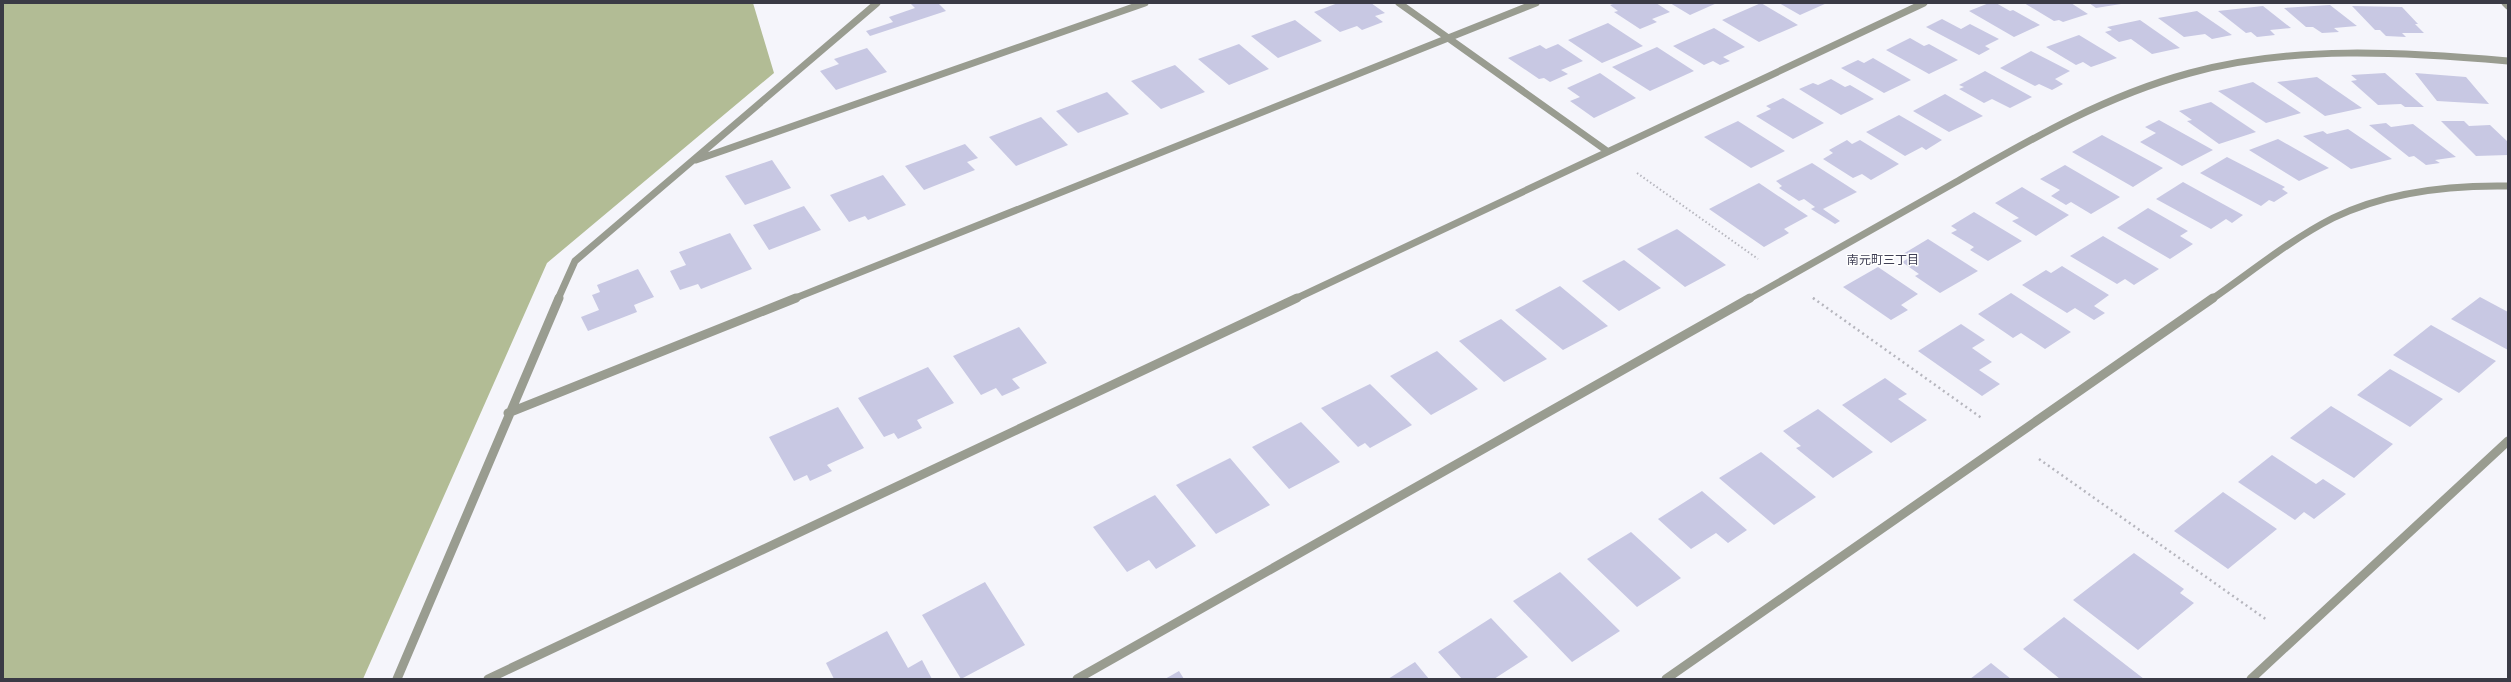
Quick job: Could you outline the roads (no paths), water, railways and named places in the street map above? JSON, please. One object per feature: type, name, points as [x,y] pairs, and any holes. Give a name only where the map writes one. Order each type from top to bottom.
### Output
[{"type":"street","points":[[397,679],[508,413],[575,261],[877,3]]},
{"type":"street","points":[[691,162],[1145,3]]},
{"type":"street","points":[[1399,3],[1607,151]]},
{"type":"street","points":[[508,413],[1536,3]]},
{"type":"street","points":[[488,679],[1924,3]]},
{"type":"street","points":[[2505,3],[2508,6]]},
{"type":"street","points":[[1077,679],[2039,135],[2114,98],[2149,85],[2238,65],[2298,57],[2356,53],[2422,55],[2508,62]]},
{"type":"street","points":[[1666,679],[2303,236],[2342,214],[2386,199],[2433,190],[2508,186]]},
{"type":"street","points":[[2251,679],[2508,441]]},
{"type":"district","name":"南元町三丁目","points":[[1883,260]]}]
